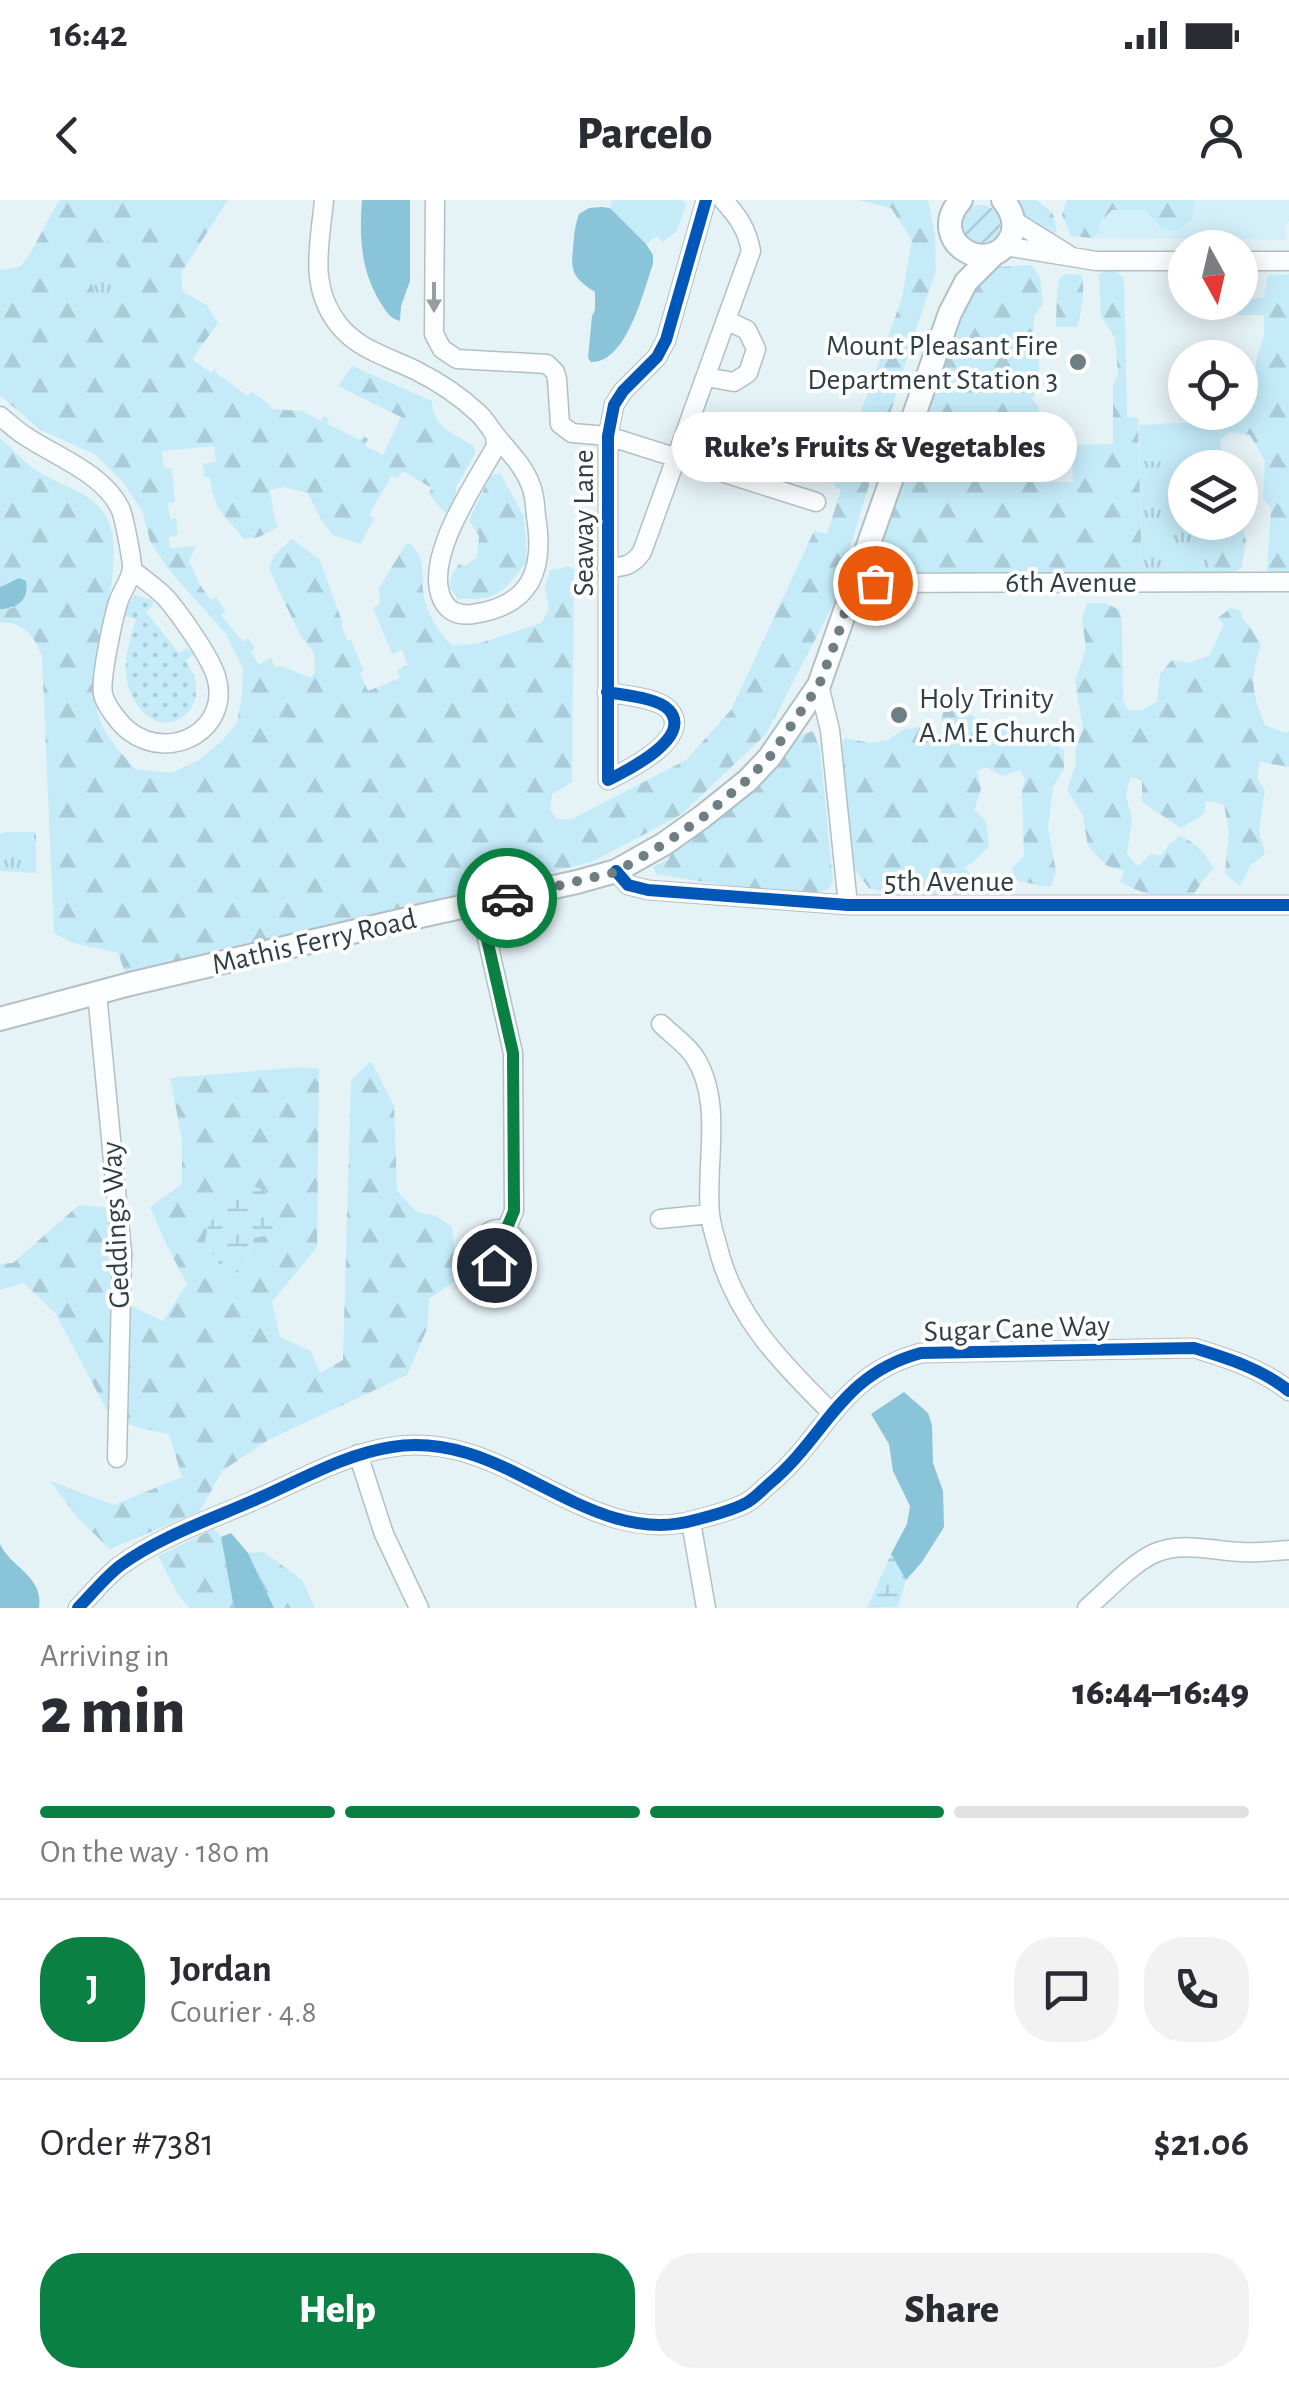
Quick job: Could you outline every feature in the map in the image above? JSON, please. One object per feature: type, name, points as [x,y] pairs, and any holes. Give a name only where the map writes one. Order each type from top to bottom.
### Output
[{"type":"main road","points":[[952,215],[966,252],[976,256],[1000,250],[1010,238],[1009,207]]},
{"type":"main road","name":"Mathis Ferry Road","points":[[950,313],[955,282],[952,215]]},
{"type":"main road","name":"Mathis Ferry Road","points":[[0,1019],[96,993],[616,872],[702,818],[769,758],[819,685],[950,313],[966,282],[1000,250]]},
{"type":"street","points":[[324,200],[317,281],[339,325],[365,348],[419,372],[481,415],[515,457],[532,488],[540,537],[536,573],[520,596],[492,611],[462,616],[448,609],[440,595],[438,569],[448,534],[496,446],[496,436]]},
{"type":"street","points":[[435,200],[434,334],[442,350],[467,360],[547,364],[557,379],[560,424],[572,433],[608,436],[816,502]]},
{"type":"street","name":"Seaway Lane","points":[[607,692],[656,702],[668,709],[674,720],[673,734],[662,746],[608,780],[607,710],[607,692],[607,568],[608,436],[614,406],[622,391],[657,357],[666,340],[706,200]]},
{"type":"street","points":[[607,568],[634,563],[642,552],[750,251],[742,221],[723,200]]},
{"type":"street","points":[[1009,207],[1072,257]]},
{"type":"street","points":[[1000,250],[1096,261],[1168,261]]},
{"type":"street","points":[[1258,261],[1289,261]]},
{"type":"street","points":[[706,377],[734,382],[748,372],[756,349],[747,330],[726,320]]},
{"type":"street","points":[[0,416],[94,478],[121,510],[132,570],[118,604],[103,694],[130,732],[151,741],[175,744],[205,729],[218,687],[215,673],[166,598],[132,570]]},
{"type":"street","name":"6th Avenue","points":[[854,583],[1289,582]]},
{"type":"street","points":[[819,685],[830,730],[848,905]]},
{"type":"street","name":"5th Avenue","points":[[616,872],[628,885],[648,890],[848,905],[1289,905]]},
{"type":"street","points":[[479,904],[513,1053],[514,1211],[506,1230]]},
{"type":"street","name":"Geddings Way","points":[[96,993],[122,1253],[117,1458]]},
{"type":"street","points":[[661,1024],[694,1054],[707,1085],[710,1214],[725,1272],[756,1332],[831,1412]]},
{"type":"street","points":[[660,1219],[710,1214]]},
{"type":"street","name":"Sugar Cane Way","points":[[78,1608],[120,1566],[164,1540],[358,1454],[394,1446],[432,1446],[466,1453],[502,1466],[586,1508],[624,1520],[652,1524],[691,1522],[747,1503],[784,1472],[831,1412],[870,1376],[896,1360],[921,1353],[1194,1348],[1226,1358],[1289,1391]]},
{"type":"street","points":[[358,1454],[384,1534],[419,1608]]},
{"type":"street","points":[[691,1522],[706,1608]]},
{"type":"street","points":[[1088,1608],[1153,1553],[1190,1547],[1244,1553],[1289,1550]]},
{"type":"shaded area","points":[[362,200],[410,200],[410,281],[400,321],[388,313],[375,293],[366,268],[361,241]]},
{"type":"shaded area","points":[[1195,200],[1289,200],[1286,240],[1258,240],[1258,230],[1168,230],[1168,239],[1091,238],[1099,233],[1100,222],[1112,210],[1145,209],[1154,218],[1192,219]]},
{"type":"shaded area","points":[[610,208],[646,244],[653,264],[624,339],[604,359],[591,362],[588,358],[595,292],[575,275],[572,257],[579,214]]},
{"type":"shaded area","points":[[19,578],[26,581],[24,598],[17,605],[0,609],[0,587]]},
{"type":"shaded area","points":[[904,1392],[928,1413],[932,1425],[933,1463],[943,1491],[944,1527],[906,1580],[891,1554],[907,1524],[910,1506],[893,1471],[889,1444],[871,1414]]},
{"type":"shaded area","points":[[231,1533],[248,1553],[274,1608],[234,1608],[221,1537]]},
{"type":"shaded area","points":[[0,1544],[37,1588],[39,1608],[0,1608]]},
{"type":"green space","points":[[60,200],[138,200],[168,229],[183,229],[205,200],[228,200],[181,273],[183,292],[207,305],[218,323],[192,359],[211,373],[216,367],[215,372],[248,396],[252,392],[272,409],[302,411],[321,421],[324,416],[329,419],[327,424],[360,440],[363,436],[368,439],[365,446],[383,455],[401,417],[338,386],[352,366],[432,401],[440,424],[474,446],[475,454],[456,487],[454,508],[445,513],[429,494],[432,488],[402,471],[398,478],[392,475],[369,515],[374,519],[360,544],[333,535],[308,493],[284,487],[270,490],[278,527],[259,537],[244,539],[217,507],[209,477],[204,477],[203,464],[216,462],[214,446],[162,451],[164,468],[172,468],[175,502],[168,503],[170,519],[176,518],[178,535],[169,537],[170,548],[196,546],[189,561],[200,585],[211,600],[216,597],[226,611],[221,615],[243,642],[248,638],[259,665],[271,657],[274,666],[311,678],[315,673],[314,653],[299,633],[269,569],[274,555],[292,539],[320,560],[341,626],[364,671],[360,673],[368,691],[400,678],[397,670],[408,665],[402,650],[392,654],[373,608],[380,604],[379,588],[406,544],[411,544],[420,558],[424,597],[432,617],[453,646],[480,643],[541,623],[549,609],[545,587],[550,570],[574,569],[572,782],[552,794],[550,809],[556,819],[572,819],[686,760],[731,710],[814,531],[827,534],[841,490],[834,486],[902,298],[912,240],[891,208],[859,200],[928,200],[935,234],[936,271],[833,605],[766,734],[682,814],[592,862],[126,975],[118,953],[70,942],[54,933],[42,657],[27,632],[0,622],[0,609],[13,608],[10,581],[0,587],[0,438],[34,469],[93,501],[110,526],[114,550],[97,664],[97,711],[108,735],[135,769],[172,773],[199,760],[223,740],[237,723],[243,669],[226,634],[169,570],[150,541],[142,510],[122,481],[96,455],[39,429],[0,395],[0,270],[20,267]]},
{"type":"green space","points":[[138,200],[205,200],[183,229],[168,229]]},
{"type":"green space","points":[[612,200],[682,200],[686,204],[677,231],[663,242],[657,236],[646,244],[610,208]]},
{"type":"green space","points":[[1018,200],[1037,200],[1053,214],[1057,232],[1052,235],[1028,223]]},
{"type":"green space","points":[[1067,200],[1195,200],[1192,219],[1178,230],[1163,230],[1145,210],[1112,210],[1100,222],[1099,233],[1091,238],[1071,236],[1062,215]]},
{"type":"green space","points":[[981,205],[995,210],[1000,224],[995,238],[981,243],[967,238],[962,224],[967,210]]},
{"type":"green space","points":[[110,241],[126,299],[98,307],[83,249]]},
{"type":"green space","points":[[1032,265],[1040,278],[1043,304],[1034,316],[1033,335],[1039,344],[1039,387],[1032,399],[1039,406],[1039,446],[1031,457],[1031,477],[1039,482],[1073,482],[1072,445],[1113,444],[1113,385],[1118,375],[1115,338],[1101,316],[1099,275],[1111,268],[1124,278],[1127,417],[1138,418],[1139,560],[1122,578],[881,575],[876,561],[957,319],[972,291],[998,267]]},
{"type":"green space","points":[[1289,274],[1289,575],[1267,575],[1271,508],[1263,498],[1265,461],[1250,435],[1231,432],[1220,440],[1221,450],[1203,450],[1204,430],[1258,430],[1258,353],[1264,335],[1264,315],[1258,315],[1258,298],[1264,297],[1268,275]]},
{"type":"green space","points":[[1082,275],[1077,327],[1056,327],[1057,292],[1060,277]]},
{"type":"green space","points":[[1168,424],[1168,430],[1204,430],[1203,450],[1168,450],[1168,540],[1208,540],[1209,562],[1217,577],[1122,578],[1139,560],[1141,542],[1139,425]]},
{"type":"green space","points":[[1142,431],[1200,431],[1200,450],[1168,450],[1168,461],[1142,461]]},
{"type":"green space","points":[[500,473],[524,517],[527,561],[512,581],[492,596],[458,599],[449,587],[453,573],[459,564],[466,565],[477,557],[479,536],[469,520],[490,477]]},
{"type":"green space","points":[[1208,540],[1246,540],[1242,567],[1228,578],[1217,577],[1209,562]]},
{"type":"green space","points":[[136,596],[153,600],[146,612],[179,653],[187,648],[194,654],[186,661],[196,693],[192,706],[173,722],[160,722],[148,716],[136,703],[128,685],[126,659],[136,619],[125,616],[124,611]]},
{"type":"green space","points":[[1087,603],[1104,603],[1120,610],[1123,701],[1128,710],[1142,710],[1157,702],[1160,674],[1172,660],[1190,663],[1210,655],[1224,624],[1218,618],[1231,608],[1241,611],[1242,619],[1261,645],[1255,667],[1255,695],[1265,725],[1289,731],[1289,767],[1260,762],[1257,778],[1265,791],[1259,830],[1265,854],[1251,865],[1240,886],[1225,873],[1229,833],[1224,804],[1206,801],[1204,814],[1181,828],[1142,802],[1142,780],[1130,777],[1126,796],[1132,819],[1127,854],[1138,866],[1151,854],[1161,856],[1179,836],[1200,849],[1214,869],[1191,897],[1154,895],[1120,882],[1124,870],[1107,866],[1088,846],[1083,816],[1067,790],[1083,729],[1075,682],[1086,648],[1082,619]]},
{"type":"green space","points":[[957,706],[982,722],[1013,728],[1031,740],[1048,739],[1064,750],[1064,769],[1053,787],[1048,828],[1056,871],[1051,886],[1016,881],[1012,868],[1024,856],[1025,779],[1020,770],[1003,776],[986,767],[977,771],[981,789],[974,810],[986,821],[989,846],[964,867],[975,879],[974,890],[954,899],[901,898],[869,888],[847,860],[840,748],[845,738],[870,743],[889,740],[901,730],[924,726],[938,743],[946,742],[949,730],[941,719],[945,708]]},
{"type":"green space","points":[[813,731],[820,749],[833,883],[827,890],[811,893],[748,889],[656,874],[653,867],[669,859],[667,851],[792,735]]},
{"type":"green space","points":[[36,832],[36,873],[0,871],[0,834]]},
{"type":"green space","points":[[371,1061],[394,1106],[397,1191],[417,1212],[436,1216],[452,1227],[458,1279],[429,1299],[427,1329],[407,1375],[268,1440],[222,1471],[200,1511],[110,1549],[78,1518],[50,1481],[114,1505],[182,1477],[169,1434],[111,1418],[56,1314],[24,1283],[0,1290],[0,1264],[13,1263],[79,1205],[113,1208],[134,1256],[115,1281],[129,1305],[163,1321],[187,1284],[150,1207],[182,1184],[182,1139],[170,1078],[319,1069],[317,1247],[272,1302],[280,1337],[311,1351],[320,1373],[343,1360],[351,1080]],"holes":[[[254,1238],[243,1268],[229,1278],[205,1242]]]},
{"type":"green space","points":[[250,1186],[265,1190],[267,1202],[281,1220],[274,1234],[254,1238],[243,1268],[229,1279],[205,1242],[208,1224],[241,1190]]},
{"type":"green space","points":[[214,1529],[221,1537],[234,1608],[190,1608],[178,1595],[158,1556]]},
{"type":"green space","points":[[264,1552],[302,1580],[315,1608],[274,1608],[248,1553]]},
{"type":"green space","points":[[891,1554],[906,1580],[898,1607],[867,1608]]},
{"type":"cycle path","points":[[607,692],[614,693],[631,696],[640,698],[664,706],[674,721],[673,731],[655,752],[608,780],[608,436],[614,405],[657,357],[666,340],[706,200]]},
{"type":"cycle path","points":[[616,871],[628,885],[648,890],[848,905],[1289,905]]},
{"type":"cycle path","points":[[78,1608],[115,1570],[153,1545],[375,1450],[410,1445],[467,1453],[606,1515],[664,1525],[714,1515],[749,1501],[789,1465],[852,1391],[893,1363],[921,1353],[1194,1348],[1256,1370],[1289,1391]]},
{"type":"way so far","points":[[507,898],[616,872],[702,818],[747,780],[769,758],[819,685],[854,583],[875,583]]},
{"type":"place","name":"Mount Pleasant Fire Department Station 3","points":[[1078,362]]},
{"type":"place","name":"Ruke’s Fruits & Vegetables","points":[[875,583]]},
{"type":"place","name":"Holy Trinity A.M.E Church","points":[[899,715]]},
{"type":"route","points":[[494,1265],[484,1258],[480,1246],[485,1235],[506,1230],[514,1211],[513,1053],[479,904],[507,898]]}]
